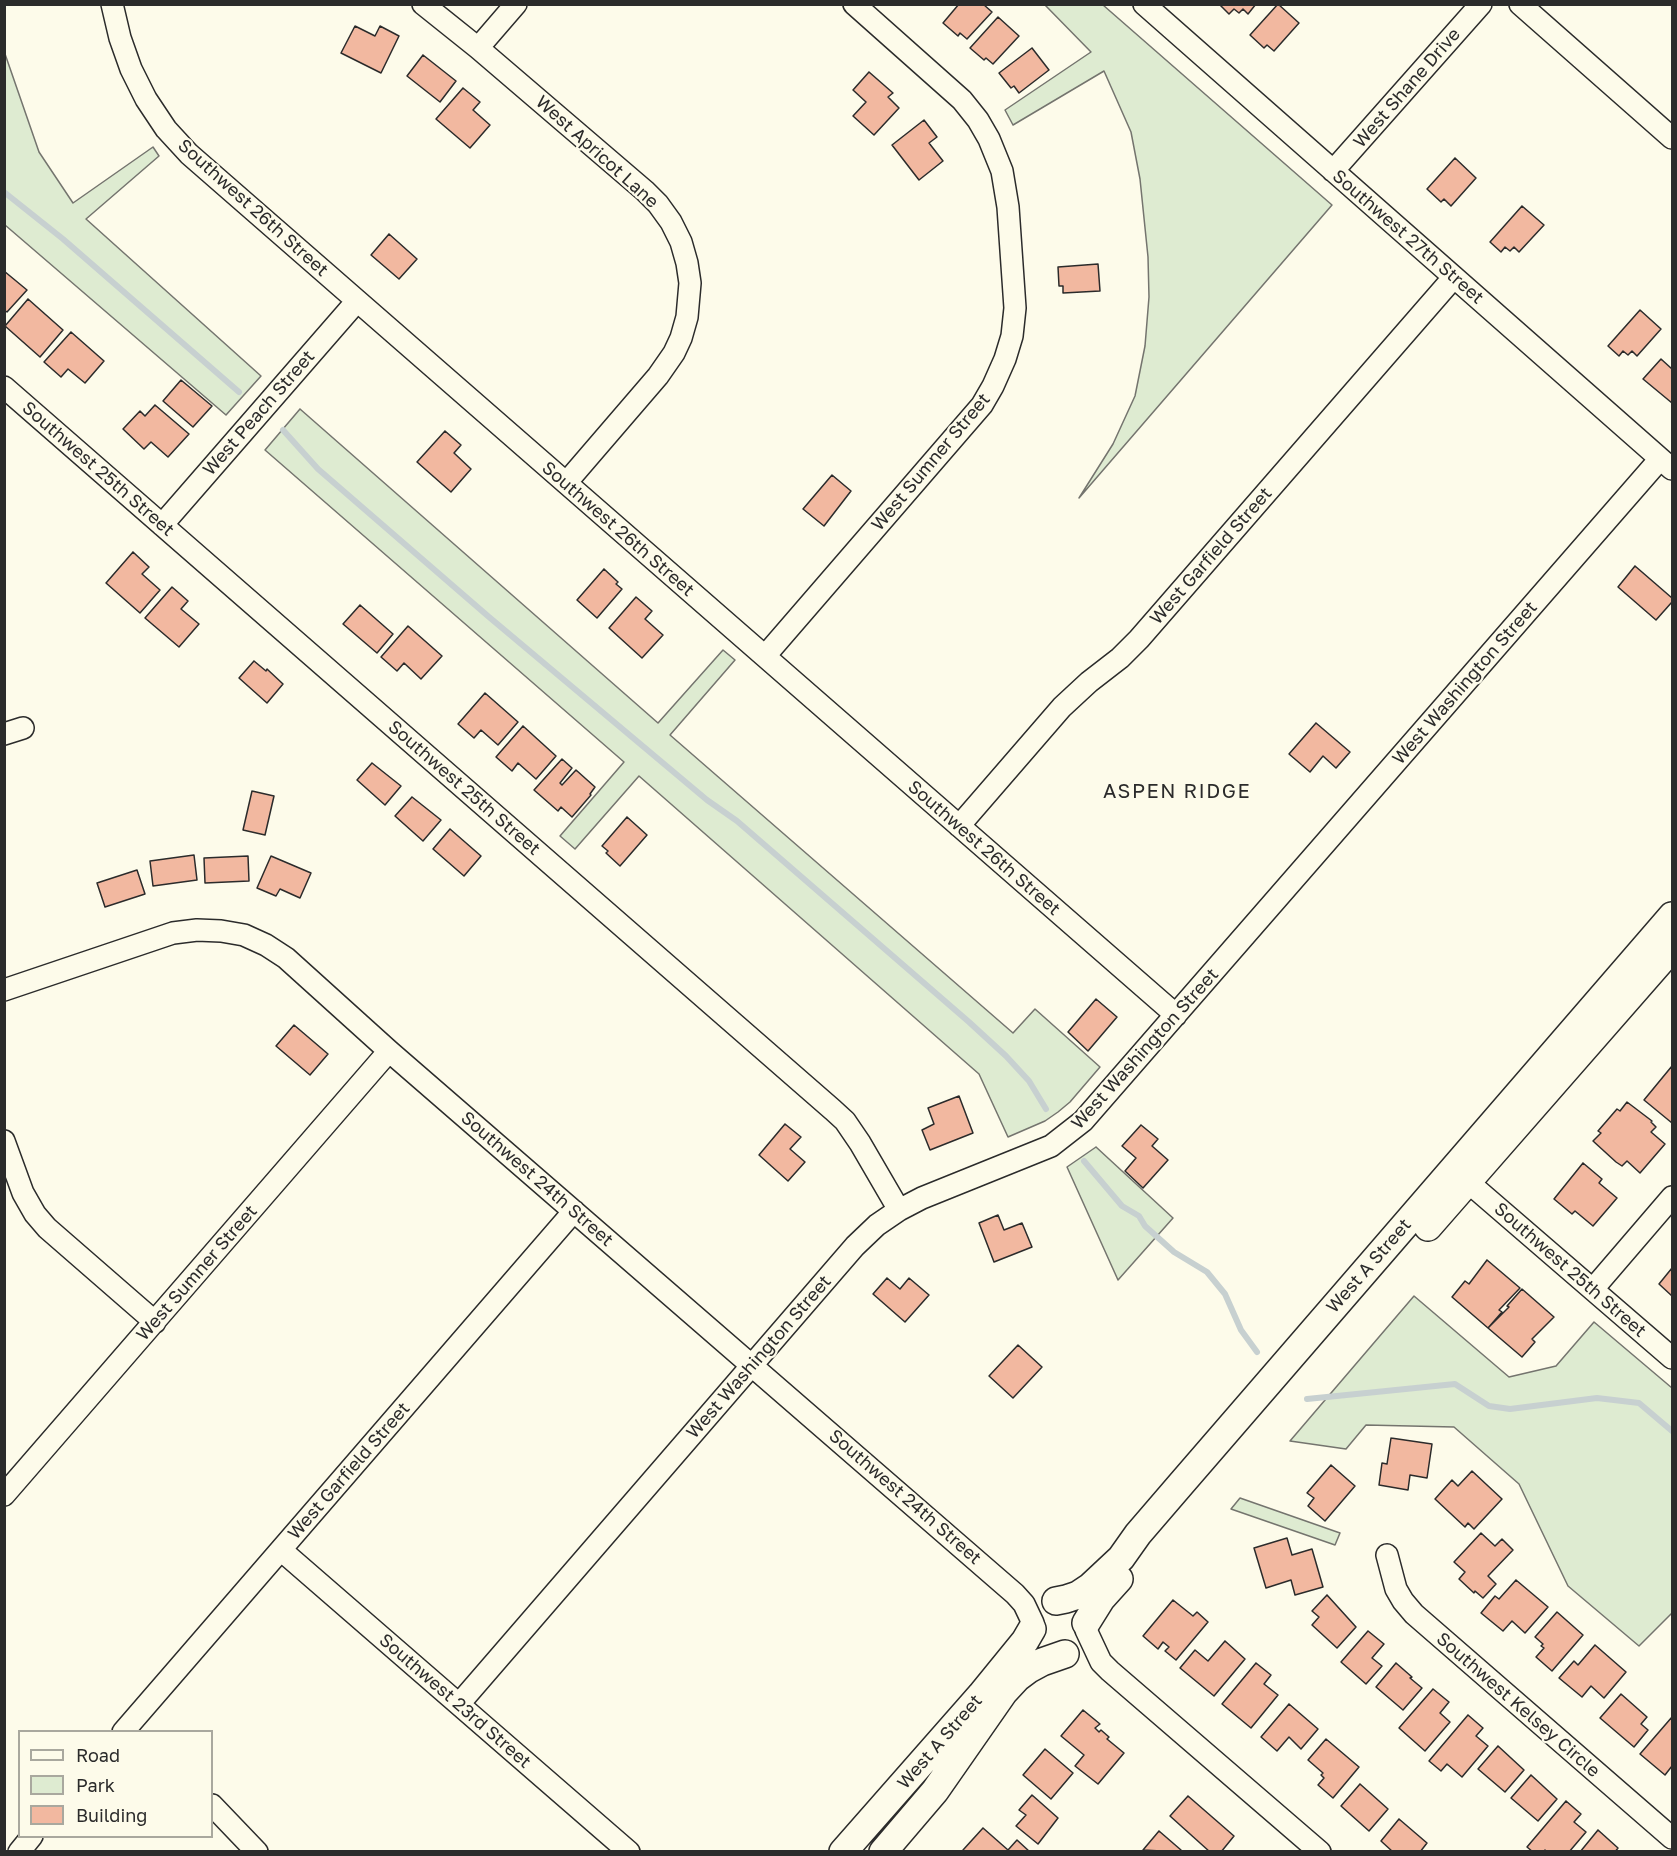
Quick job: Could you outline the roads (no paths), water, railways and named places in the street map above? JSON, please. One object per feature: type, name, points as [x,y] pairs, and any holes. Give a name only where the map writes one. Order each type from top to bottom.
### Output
[{"type":"main road","name":"West A Street","points":[[843,1851],[981,1695],[1025,1641],[1042,1614],[1084,1591],[1109,1572],[1138,1534],[1672,916]]},
{"type":"main road","name":"West A Street","points":[[1086,1626],[1101,1599],[1672,948]]},
{"type":"main road","points":[[1072,1604],[1078,1609],[1086,1626],[1080,1644],[1075,1650],[1066,1654],[1046,1652],[1034,1638],[1042,1614],[1072,1604]]},
{"type":"main road","name":"West A Street","points":[[883,1851],[935,1791],[1011,1685],[1029,1669],[1066,1654]]},
{"type":"street","name":"Southwest 26th Street","points":[[112,4],[120,38],[131,69],[146,99],[166,129],[189,154],[1176,1015]]},
{"type":"street","name":"West Apricot Lane","points":[[423,4],[433,10],[645,191],[671,222],[681,242],[690,283],[687,317],[674,353],[658,376],[566,483]]},
{"type":"street","points":[[478,48],[516,4]]},
{"type":"street","name":"West Sumner Street","points":[[765,656],[982,405],[1005,359],[1015,308],[1004,180],[995,153],[978,120],[962,100],[854,4]]},
{"type":"street","name":"Southwest 27th Street","points":[[1144,4],[1666,464]]},
{"type":"street","name":"West Shane Drive","points":[[1333,171],[1481,4]]},
{"type":"street","points":[[1520,4],[1672,138]]},
{"type":"street","name":"West Garfield Street","points":[[959,826],[1062,707],[1139,639],[1454,277]]},
{"type":"street","name":"West Peach Street","points":[[162,525],[357,301]]},
{"type":"street","name":"Southwest 25th Street","points":[[4,387],[833,1110],[860,1143],[899,1210]]},
{"type":"street","name":"West Washington Street","points":[[459,1704],[855,1246],[877,1225],[922,1198],[1051,1146],[1083,1121],[1666,464]]},
{"type":"street","name":"Southwest 24th Street","points":[[4,990],[173,933],[196,930],[244,935],[286,958],[389,1051],[1015,1594],[1028,1600],[1042,1614]]},
{"type":"street","name":"West Sumner Street","points":[[4,1495],[389,1051]]},
{"type":"street","points":[[4,1141],[23,1193],[35,1214],[47,1228],[154,1322]]},
{"type":"street","name":"Southwest 25th Street","points":[[1468,1182],[1672,1358]]},
{"type":"street","points":[[1593,1288],[1672,1197]]},
{"type":"street","name":"West Garfield Street","points":[[126,1730],[574,1211]]},
{"type":"street","name":"Southwest 23rd Street","points":[[281,1550],[628,1851]]},
{"type":"street","name":"Southwest Kelsey Circle","points":[[1387,1555],[1396,1589],[1414,1614],[1672,1838]]},
{"type":"street","points":[[1086,1626],[1101,1662],[1110,1671],[1320,1851]]},
{"type":"street","points":[[1066,1654],[1088,1659],[1110,1671]]},
{"type":"street","points":[[213,1806],[257,1851]]},
{"type":"street","points":[[20,1851],[31,1838]]},
{"type":"street","points":[[4,1844],[13,1851]]},
{"type":"waterway","points":[[4,192],[63,239],[239,392]]},
{"type":"waterway","points":[[283,430],[318,469],[489,617],[707,800],[737,821],[969,1022],[1029,1081],[1046,1109]]},
{"type":"waterway","points":[[1084,1161],[1122,1206],[1139,1216],[1145,1226],[1174,1252],[1207,1272],[1225,1294],[1241,1330],[1257,1352]]},
{"type":"waterway","points":[[1307,1399],[1455,1384],[1489,1406],[1510,1409],[1597,1398],[1639,1403],[1672,1431]]},
{"type":"district","name":"ASPEN RIDGE","points":[[1177,792]]}]
